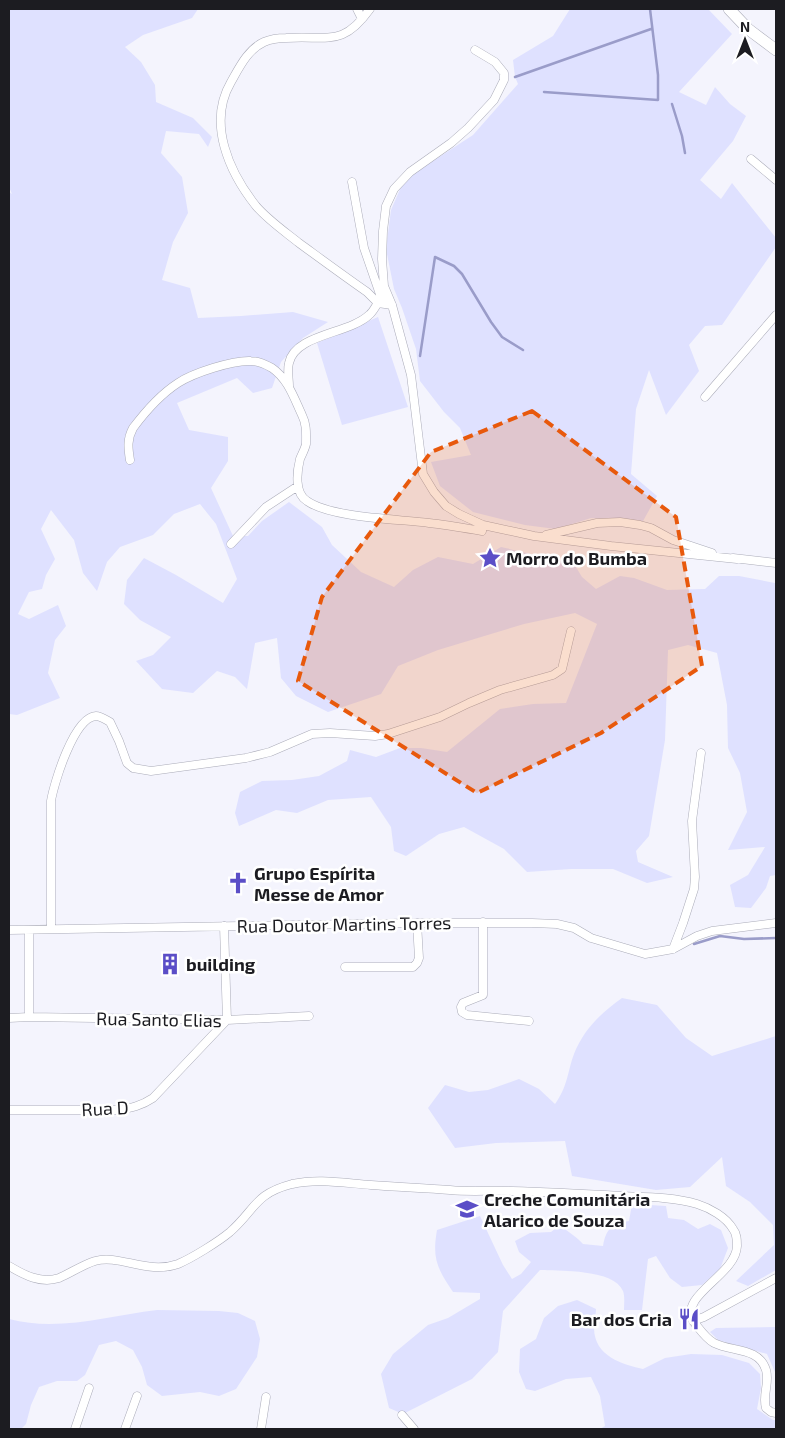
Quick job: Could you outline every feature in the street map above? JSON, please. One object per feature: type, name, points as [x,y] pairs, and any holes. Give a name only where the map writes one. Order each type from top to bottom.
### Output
[{"type":"main road","points":[[729,9],[748,29],[776,50]]},
{"type":"street","points":[[358,9],[362,19]]},
{"type":"street","points":[[370,9],[355,28],[345,35],[332,38],[275,38],[263,42],[252,50],[227,88],[221,114],[221,129],[228,159],[241,184],[256,206],[276,225],[381,303],[392,305]]},
{"type":"street","points":[[475,50],[495,62],[504,73],[504,80],[494,100],[451,143],[410,172],[394,189],[386,206],[382,259],[384,286],[392,305],[412,374],[423,474],[434,492],[446,506],[483,525],[534,536],[697,556],[776,563]]},
{"type":"street","points":[[751,159],[776,180]]},
{"type":"street","points":[[352,182],[364,248],[381,303]]},
{"type":"street","points":[[289,386],[288,364],[293,353],[309,341],[359,322],[381,303]]},
{"type":"street","points":[[705,396],[776,315]]},
{"type":"street","points":[[130,460],[128,448],[129,435],[133,428],[158,400],[180,382],[218,367],[249,361],[260,362],[272,368],[289,386],[305,420],[307,428],[304,438],[306,444],[300,460],[298,486],[301,496],[306,501],[347,514],[482,530],[483,525]]},
{"type":"street","points":[[231,544],[266,507],[298,486]]},
{"type":"street","points":[[534,536],[556,534],[597,523],[620,522],[651,528],[672,540],[703,551],[737,559]]},
{"type":"street","points":[[52,929],[51,801],[58,774],[75,736],[88,718],[96,716],[110,722],[120,740],[127,763],[133,768],[152,771],[246,758],[270,752],[312,734],[330,733],[375,736],[440,717],[517,684],[553,675],[562,669],[571,631]]},
{"type":"street","points":[[673,948],[694,889],[696,876],[692,821],[702,753]]},
{"type":"street","points":[[483,922],[483,995],[463,1002],[462,1012],[467,1015],[529,1021]]},
{"type":"street","name":"Rua Doutor Martins Torres","points":[[9,930],[483,922],[557,924],[580,930],[591,938],[606,944],[646,954],[673,948],[712,931],[776,923]]},
{"type":"street","points":[[345,967],[412,967],[419,958],[417,923]]},
{"type":"street","points":[[224,926],[226,1020]]},
{"type":"street","points":[[29,930],[29,1017]]},
{"type":"street","name":"Rua Santo Elias","points":[[9,1018],[226,1020],[310,1016]]},
{"type":"street","name":"Rua D","points":[[9,1110],[118,1110],[144,1104],[157,1094],[226,1020]]},
{"type":"street","points":[[9,1266],[32,1277],[48,1280],[59,1278],[96,1260],[113,1260],[146,1267],[162,1267],[177,1264],[220,1240],[237,1225],[265,1194],[294,1184],[326,1180],[370,1185],[452,1190],[547,1192],[658,1198],[697,1204],[715,1212],[726,1221],[734,1230],[737,1238],[736,1252],[731,1264],[701,1292],[691,1308],[691,1316],[707,1337],[715,1343],[759,1357],[767,1371],[766,1408],[776,1413]]},
{"type":"street","points":[[693,1321],[704,1317],[776,1278]]},
{"type":"street","points":[[76,1429],[89,1388]]},
{"type":"street","points":[[125,1429],[137,1396]]},
{"type":"street","points":[[261,1429],[266,1397]]},
{"type":"street","points":[[402,1415],[414,1429]]},
{"type":"highlighted area","points":[[532,411],[676,517],[702,666],[601,733],[477,793],[298,681],[322,597],[431,452]]},
{"type":"shaded area","points":[[9,9],[198,9],[192,18],[143,35],[125,47],[141,62],[155,85],[156,102],[193,118],[212,137],[208,147],[199,134],[166,131],[161,153],[182,177],[188,213],[173,242],[162,280],[190,288],[198,318],[293,312],[328,322],[303,338],[281,362],[272,388],[253,393],[237,378],[177,403],[189,430],[228,437],[228,461],[211,488],[233,536],[248,536],[262,521],[289,502],[322,527],[332,545],[361,572],[394,587],[413,570],[438,557],[473,564],[501,547],[574,564],[582,577],[596,589],[620,576],[634,578],[667,590],[705,589],[719,576],[739,576],[775,583],[776,875],[770,876],[766,888],[751,908],[735,907],[730,885],[748,875],[765,847],[728,850],[747,812],[740,773],[728,748],[727,705],[717,653],[688,645],[668,650],[665,740],[649,836],[636,851],[638,862],[673,877],[647,883],[613,869],[527,872],[504,849],[464,827],[439,834],[406,856],[394,851],[391,827],[371,797],[328,800],[297,813],[276,810],[239,826],[235,813],[240,792],[262,781],[292,780],[319,776],[347,761],[350,750],[376,757],[400,748],[421,748],[447,752],[500,709],[533,704],[566,703],[597,624],[575,613],[524,624],[438,650],[398,666],[381,694],[328,712],[296,696],[281,678],[277,638],[255,643],[247,689],[235,677],[217,671],[193,693],[162,689],[136,661],[153,655],[171,637],[140,620],[124,604],[127,580],[144,558],[223,603],[237,579],[216,524],[200,504],[174,514],[153,535],[120,547],[107,562],[97,591],[83,573],[74,540],[51,510],[41,529],[55,559],[46,575],[42,589],[29,592],[18,614],[29,619],[58,605],[66,626],[55,640],[48,673],[60,698],[17,715],[9,714],[9,192],[12,194],[9,187]]},
{"type":"shaded area","points":[[570,9],[708,9],[732,34],[679,92],[706,105],[715,87],[730,104],[746,116],[733,141],[700,180],[721,199],[732,183],[776,238],[776,247],[722,325],[705,326],[689,345],[699,371],[666,415],[649,370],[636,409],[631,474],[657,496],[643,521],[591,518],[556,529],[525,525],[473,512],[440,486],[431,462],[471,455],[460,428],[444,412],[420,381],[416,349],[394,289],[386,249],[391,210],[404,180],[473,135],[518,84],[515,77],[513,60],[553,36]]},
{"type":"shaded area","points":[[378,317],[408,407],[342,425],[317,343]]},
{"type":"shaded area","points":[[622,998],[657,1005],[686,1038],[712,1056],[776,1036],[776,1270],[748,1286],[736,1281],[774,1245],[773,1225],[750,1202],[726,1186],[722,1157],[690,1187],[656,1190],[572,1176],[565,1141],[496,1143],[455,1148],[428,1108],[445,1085],[469,1092],[488,1090],[519,1079],[539,1089],[555,1104],[567,1079],[574,1054],[588,1029],[600,1016]]},
{"type":"shaded area","points":[[632,1204],[666,1206],[668,1218],[684,1220],[698,1229],[710,1224],[721,1230],[728,1248],[720,1269],[702,1285],[682,1287],[670,1278],[656,1256],[648,1259],[642,1310],[624,1310],[623,1291],[618,1284],[609,1279],[598,1275],[573,1271],[540,1270],[503,1311],[498,1352],[472,1379],[403,1414],[389,1408],[381,1374],[393,1354],[428,1325],[448,1318],[480,1299],[480,1293],[453,1292],[448,1284],[437,1263],[435,1249],[437,1230],[480,1216],[503,1265],[512,1279],[521,1274],[531,1262],[519,1252],[515,1241],[530,1233],[551,1232],[560,1225],[583,1244],[603,1246],[608,1231],[614,1225],[629,1221]]},
{"type":"shaded area","points":[[577,1300],[596,1309],[594,1329],[595,1338],[599,1346],[611,1357],[626,1364],[643,1369],[665,1358],[691,1354],[722,1355],[749,1363],[760,1374],[761,1388],[757,1409],[773,1420],[776,1420],[776,1429],[600,1429],[605,1426],[600,1396],[591,1377],[566,1379],[535,1391],[526,1389],[519,1372],[520,1349],[536,1339],[544,1318],[558,1306]]},
{"type":"shaded area","points":[[157,1310],[238,1313],[255,1321],[260,1339],[257,1357],[236,1389],[219,1396],[200,1392],[162,1396],[147,1385],[142,1367],[133,1350],[116,1341],[99,1345],[85,1375],[77,1381],[57,1381],[39,1387],[31,1405],[26,1424],[21,1429],[9,1429],[9,1319],[27,1323],[46,1324],[83,1322]]},
{"type":"shaded area","points":[[776,1327],[776,1402],[775,1372],[767,1354],[718,1340],[710,1332],[716,1328]]},
{"type":"waterway","points":[[544,92],[658,100],[658,75],[650,9]]},
{"type":"waterway","points":[[515,77],[651,29]]},
{"type":"waterway","points":[[672,104],[685,153]]},
{"type":"waterway","points":[[420,356],[435,257],[454,266],[462,274],[502,337],[523,350]]},
{"type":"waterway","points":[[694,944],[720,936],[744,939],[776,938]]},
{"type":"place","name":"Morro do Bumba","points":[[490,558]]},
{"type":"place","name":"Grupo Espírita Messe de Amor","points":[[238,883]]},
{"type":"place","name":"building","points":[[170,964]]},
{"type":"place","name":"Creche Comunitária Alarico de Souza","points":[[467,1209]]},
{"type":"place","name":"Bar dos Cria","points":[[689,1319]]}]
